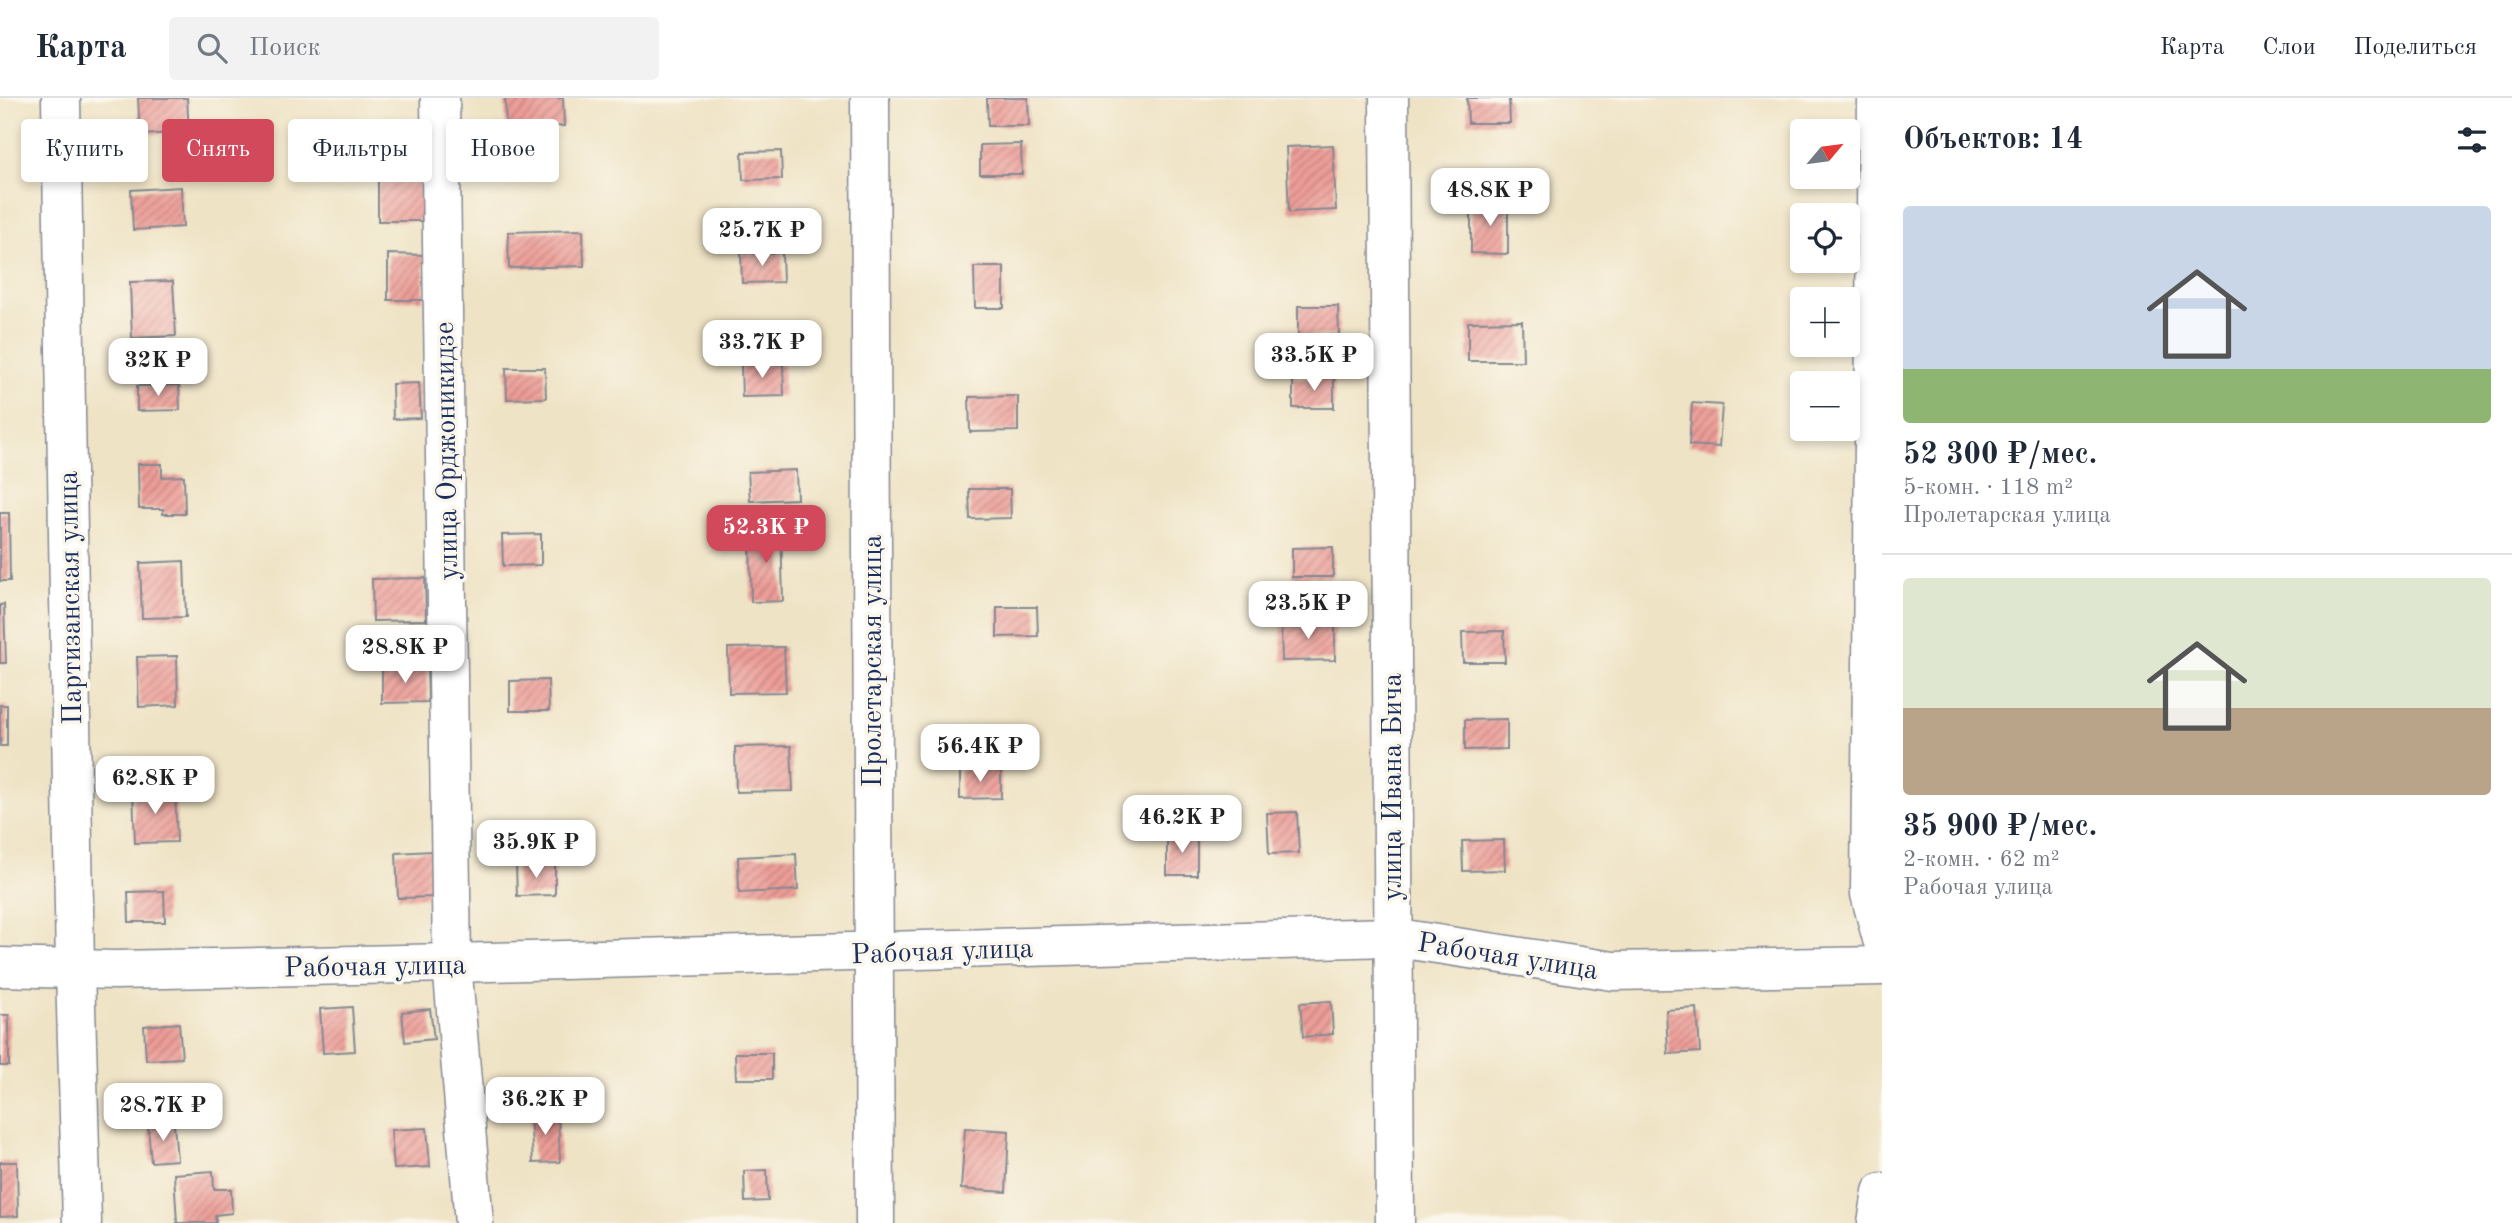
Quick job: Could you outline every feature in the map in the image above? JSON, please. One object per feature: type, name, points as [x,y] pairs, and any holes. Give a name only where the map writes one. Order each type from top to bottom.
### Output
[{"type":"street","name":"Партизанская улица","points":[[61,98],[75,970],[82,1223]]},
{"type":"street","name":"улица Орджоникидзе","points":[[440,98],[452,963],[474,1223]]},
{"type":"street","name":"Пролетарская улица","points":[[870,98],[875,1223]]},
{"type":"street","name":"улица Ивана Бича","points":[[1390,98],[1391,937],[1395,1223]]},
{"type":"street","points":[[1877,98],[1870,894],[1882,939]]},
{"type":"street","name":"Рабочая улица","points":[[0,967],[75,970],[452,963],[1391,937],[1613,971],[1882,966]]},
{"type":"street","points":[[1877,1223],[1882,1192]]},
{"type":"building","points":[[138,98],[187,98],[188,119],[162,119],[162,134],[148,135],[148,119],[139,119]]},
{"type":"building","points":[[505,98],[563,98],[564,126],[559,126],[559,119],[506,119]]},
{"type":"building","points":[[987,98],[1028,98],[1029,126],[988,126]]},
{"type":"building","points":[[1467,98],[1509,98],[1510,123],[1468,123]]},
{"type":"building","points":[[1021,144],[1022,174],[980,174],[980,145]]},
{"type":"building","points":[[1333,145],[1336,210],[1289,212],[1286,147]]},
{"type":"building","points":[[781,151],[782,179],[743,180],[742,152]]},
{"type":"building","points":[[378,182],[422,182],[422,221],[378,221]]},
{"type":"building","points":[[181,187],[183,227],[133,230],[131,190]]},
{"type":"building","points":[[1471,203],[1508,203],[1508,254],[1471,253]]},
{"type":"building","points":[[583,230],[584,266],[509,268],[508,232]]},
{"type":"building","points":[[741,253],[782,253],[783,282],[742,283]]},
{"type":"building","points":[[388,254],[424,255],[424,300],[388,300]]},
{"type":"building","points":[[974,267],[1004,267],[1004,308],[975,308]]},
{"type":"building","points":[[173,281],[176,336],[132,338],[130,282]]},
{"type":"building","points":[[1298,306],[1338,306],[1339,335],[1298,336]]},
{"type":"building","points":[[1522,321],[1523,361],[1468,361],[1468,322]]},
{"type":"building","points":[[783,364],[784,396],[742,397],[741,365]]},
{"type":"building","points":[[506,368],[545,368],[546,398],[507,399]]},
{"type":"building","points":[[1293,378],[1334,378],[1334,408],[1293,408]]},
{"type":"building","points":[[419,383],[421,418],[393,419],[392,384]]},
{"type":"building","points":[[179,385],[180,410],[137,411],[137,386]]},
{"type":"building","points":[[1018,396],[1018,431],[970,432],[969,397]]},
{"type":"building","points":[[1692,403],[1722,405],[1719,447],[1689,445]]},
{"type":"building","points":[[138,464],[162,464],[162,477],[184,476],[185,514],[163,514],[163,509],[139,509]]},
{"type":"building","points":[[796,470],[797,499],[750,501],[748,472]]},
{"type":"building","points":[[969,489],[1010,489],[1011,518],[970,519]]},
{"type":"building","points":[[0,513],[9,513],[10,581],[0,581]]},
{"type":"building","points":[[781,528],[783,601],[751,602],[750,529]]},
{"type":"building","points":[[541,534],[541,565],[503,566],[502,535]]},
{"type":"building","points":[[1333,547],[1333,577],[1292,577],[1292,548]]},
{"type":"building","points":[[184,561],[186,617],[142,618],[140,563]]},
{"type":"building","points":[[425,578],[426,620],[373,621],[372,579]]},
{"type":"building","points":[[4,604],[6,663],[0,663],[0,605]]},
{"type":"building","points":[[997,607],[1037,607],[1038,636],[997,637]]},
{"type":"building","points":[[1335,621],[1335,660],[1282,661],[1281,622]]},
{"type":"building","points":[[1504,631],[1505,662],[1463,662],[1462,632]]},
{"type":"building","points":[[784,647],[786,692],[729,693],[728,648]]},
{"type":"building","points":[[177,656],[178,705],[139,707],[137,657]]},
{"type":"building","points":[[427,666],[428,702],[382,703],[382,667]]},
{"type":"building","points":[[548,680],[549,711],[510,711],[510,681]]},
{"type":"building","points":[[0,705],[7,705],[7,746],[0,746]]},
{"type":"building","points":[[1507,719],[1507,749],[1465,750],[1465,720]]},
{"type":"building","points":[[791,746],[793,791],[736,792],[735,747]]},
{"type":"building","points":[[960,769],[1001,769],[1001,798],[960,799]]},
{"type":"building","points":[[175,789],[177,842],[135,843],[133,790]]},
{"type":"building","points":[[1297,812],[1299,853],[1269,854],[1267,813]]},
{"type":"building","points":[[1167,834],[1197,834],[1197,875],[1167,875]]},
{"type":"building","points":[[1504,840],[1505,870],[1463,871],[1462,841]]},
{"type":"building","points":[[432,851],[434,897],[398,898],[396,853]]},
{"type":"building","points":[[796,854],[798,890],[739,893],[738,857]]},
{"type":"building","points":[[555,865],[555,895],[517,896],[516,866]]},
{"type":"building","points":[[164,891],[165,922],[129,922],[128,892]]},
{"type":"building","points":[[1331,1001],[1333,1034],[1303,1037],[1300,1003]]},
{"type":"building","points":[[352,1007],[355,1051],[323,1053],[320,1009]]},
{"type":"building","points":[[1697,1008],[1700,1052],[1668,1054],[1666,1010]]},
{"type":"building","points":[[430,1009],[434,1039],[405,1042],[402,1012]]},
{"type":"building","points":[[0,1015],[9,1015],[9,1066],[0,1066]]},
{"type":"building","points":[[179,1023],[182,1058],[146,1060],[144,1026]]},
{"type":"building","points":[[735,1053],[772,1053],[772,1079],[736,1079]]},
{"type":"building","points":[[558,1112],[560,1162],[533,1163],[530,1113]]},
{"type":"building","points":[[174,1124],[177,1160],[151,1162],[148,1127]]},
{"type":"building","points":[[427,1128],[430,1167],[394,1169],[391,1130]]},
{"type":"building","points":[[965,1128],[1009,1131],[1006,1192],[961,1189]]},
{"type":"building","points":[[0,1162],[17,1162],[18,1216],[0,1217]]},
{"type":"building","points":[[767,1170],[768,1201],[745,1202],[744,1171]]},
{"type":"building","points":[[213,1171],[214,1189],[231,1189],[232,1213],[215,1215],[216,1223],[177,1223],[174,1174]]}]
